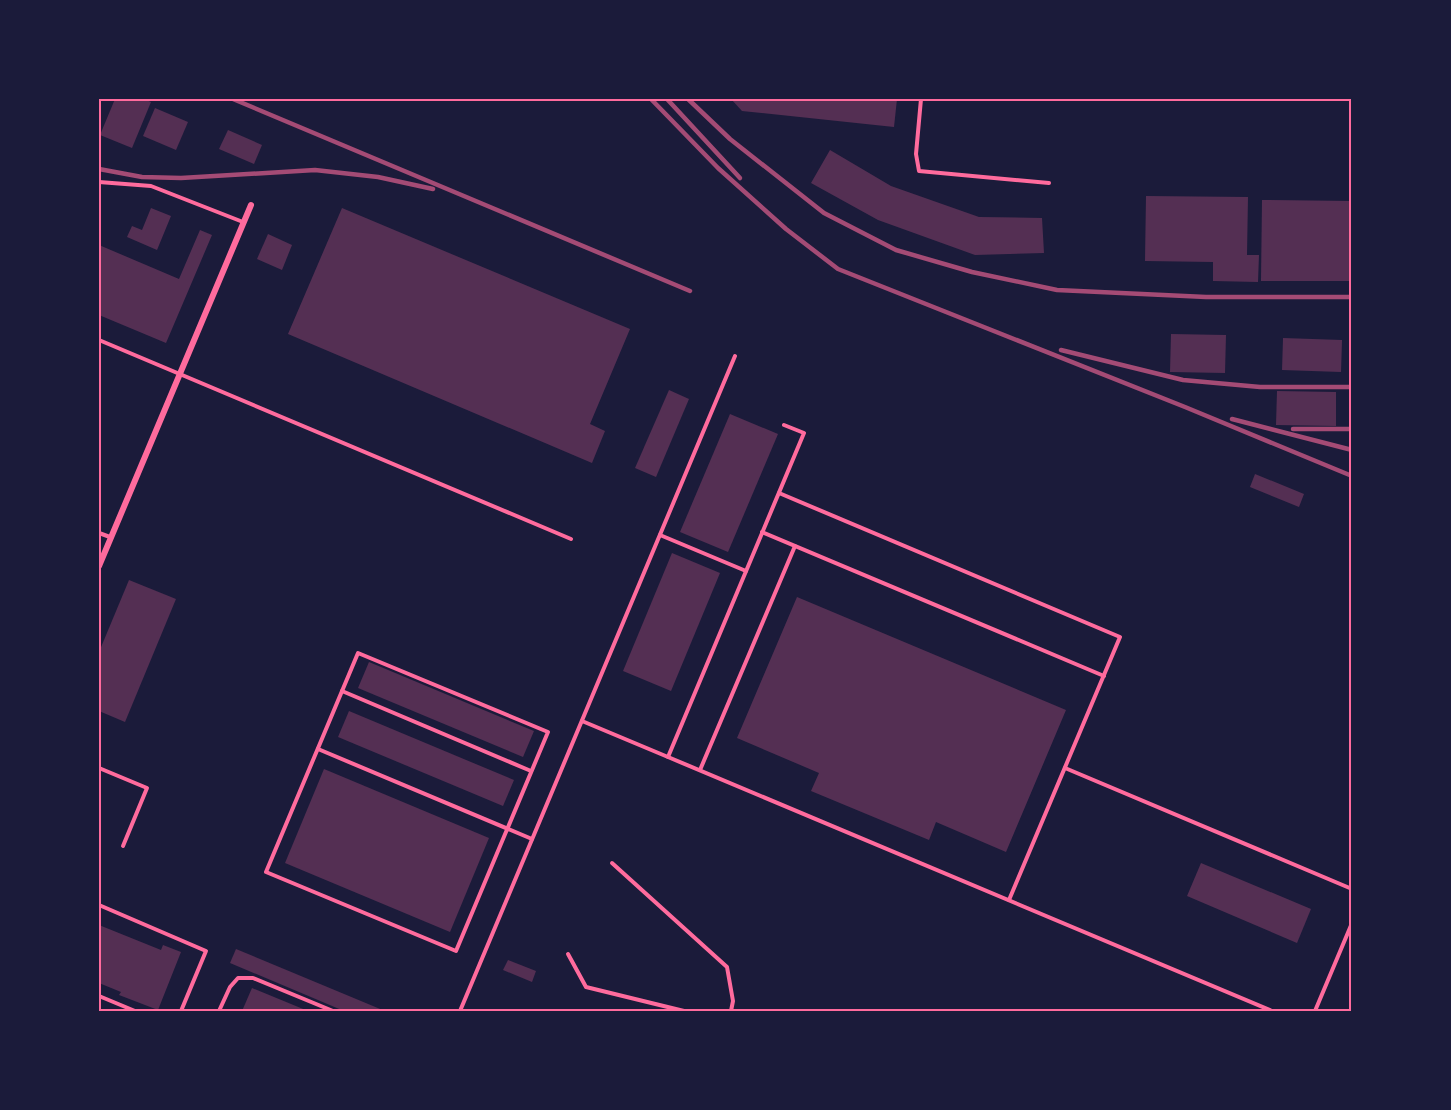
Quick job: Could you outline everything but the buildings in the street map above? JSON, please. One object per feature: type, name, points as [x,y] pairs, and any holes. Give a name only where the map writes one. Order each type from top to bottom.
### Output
[{"type":"street","points":[[99,566],[251,205]]},
{"type":"lane","points":[[921,99],[916,154],[919,171],[1049,183]]},
{"type":"lane","points":[[99,182],[151,186],[243,222]]},
{"type":"lane","points":[[99,340],[572,539]]},
{"type":"lane","points":[[460,1011],[735,356]]},
{"type":"lane","points":[[668,757],[804,433],[784,425]]},
{"type":"lane","points":[[778,493],[1120,637],[1009,900]]},
{"type":"lane","points":[[762,532],[1104,676]]},
{"type":"lane","points":[[99,533],[111,538]]},
{"type":"lane","points":[[660,535],[746,571]]},
{"type":"lane","points":[[700,770],[795,546]]},
{"type":"lane","points":[[358,653],[548,732],[456,951],[266,872],[318,749],[358,653]]},
{"type":"lane","points":[[342,691],[531,771]]},
{"type":"lane","points":[[582,721],[1272,1011]]},
{"type":"lane","points":[[318,749],[532,839]]},
{"type":"lane","points":[[99,768],[147,788],[123,846]]},
{"type":"lane","points":[[1065,768],[1352,889]]},
{"type":"lane","points":[[612,863],[727,967],[733,1001],[730,1011]]},
{"type":"lane","points":[[99,905],[207,951],[181,1011]]},
{"type":"lane","points":[[1315,1011],[1352,923]]},
{"type":"lane","points":[[568,954],[586,987],[684,1011]]},
{"type":"lane","points":[[219,1011],[230,987],[238,978],[254,978],[333,1011]]},
{"type":"lane","points":[[99,996],[135,1011]]},
{"type":"railway","points":[[233,99],[690,291]]},
{"type":"railway","points":[[651,99],[718,168],[786,229],[838,269],[1352,476]]},
{"type":"railway","points":[[667,99],[740,178]]},
{"type":"railway","points":[[688,99],[730,139],[824,213],[896,250],[972,272],[1057,290],[1206,297],[1352,297]]},
{"type":"railway","points":[[99,169],[142,177],[181,178],[315,170],[378,177],[433,189]]},
{"type":"railway","points":[[1061,350],[1183,380],[1260,387],[1352,387]]},
{"type":"railway","points":[[1232,419],[1352,450]]},
{"type":"railway","points":[[1293,429],[1352,429]]}]
